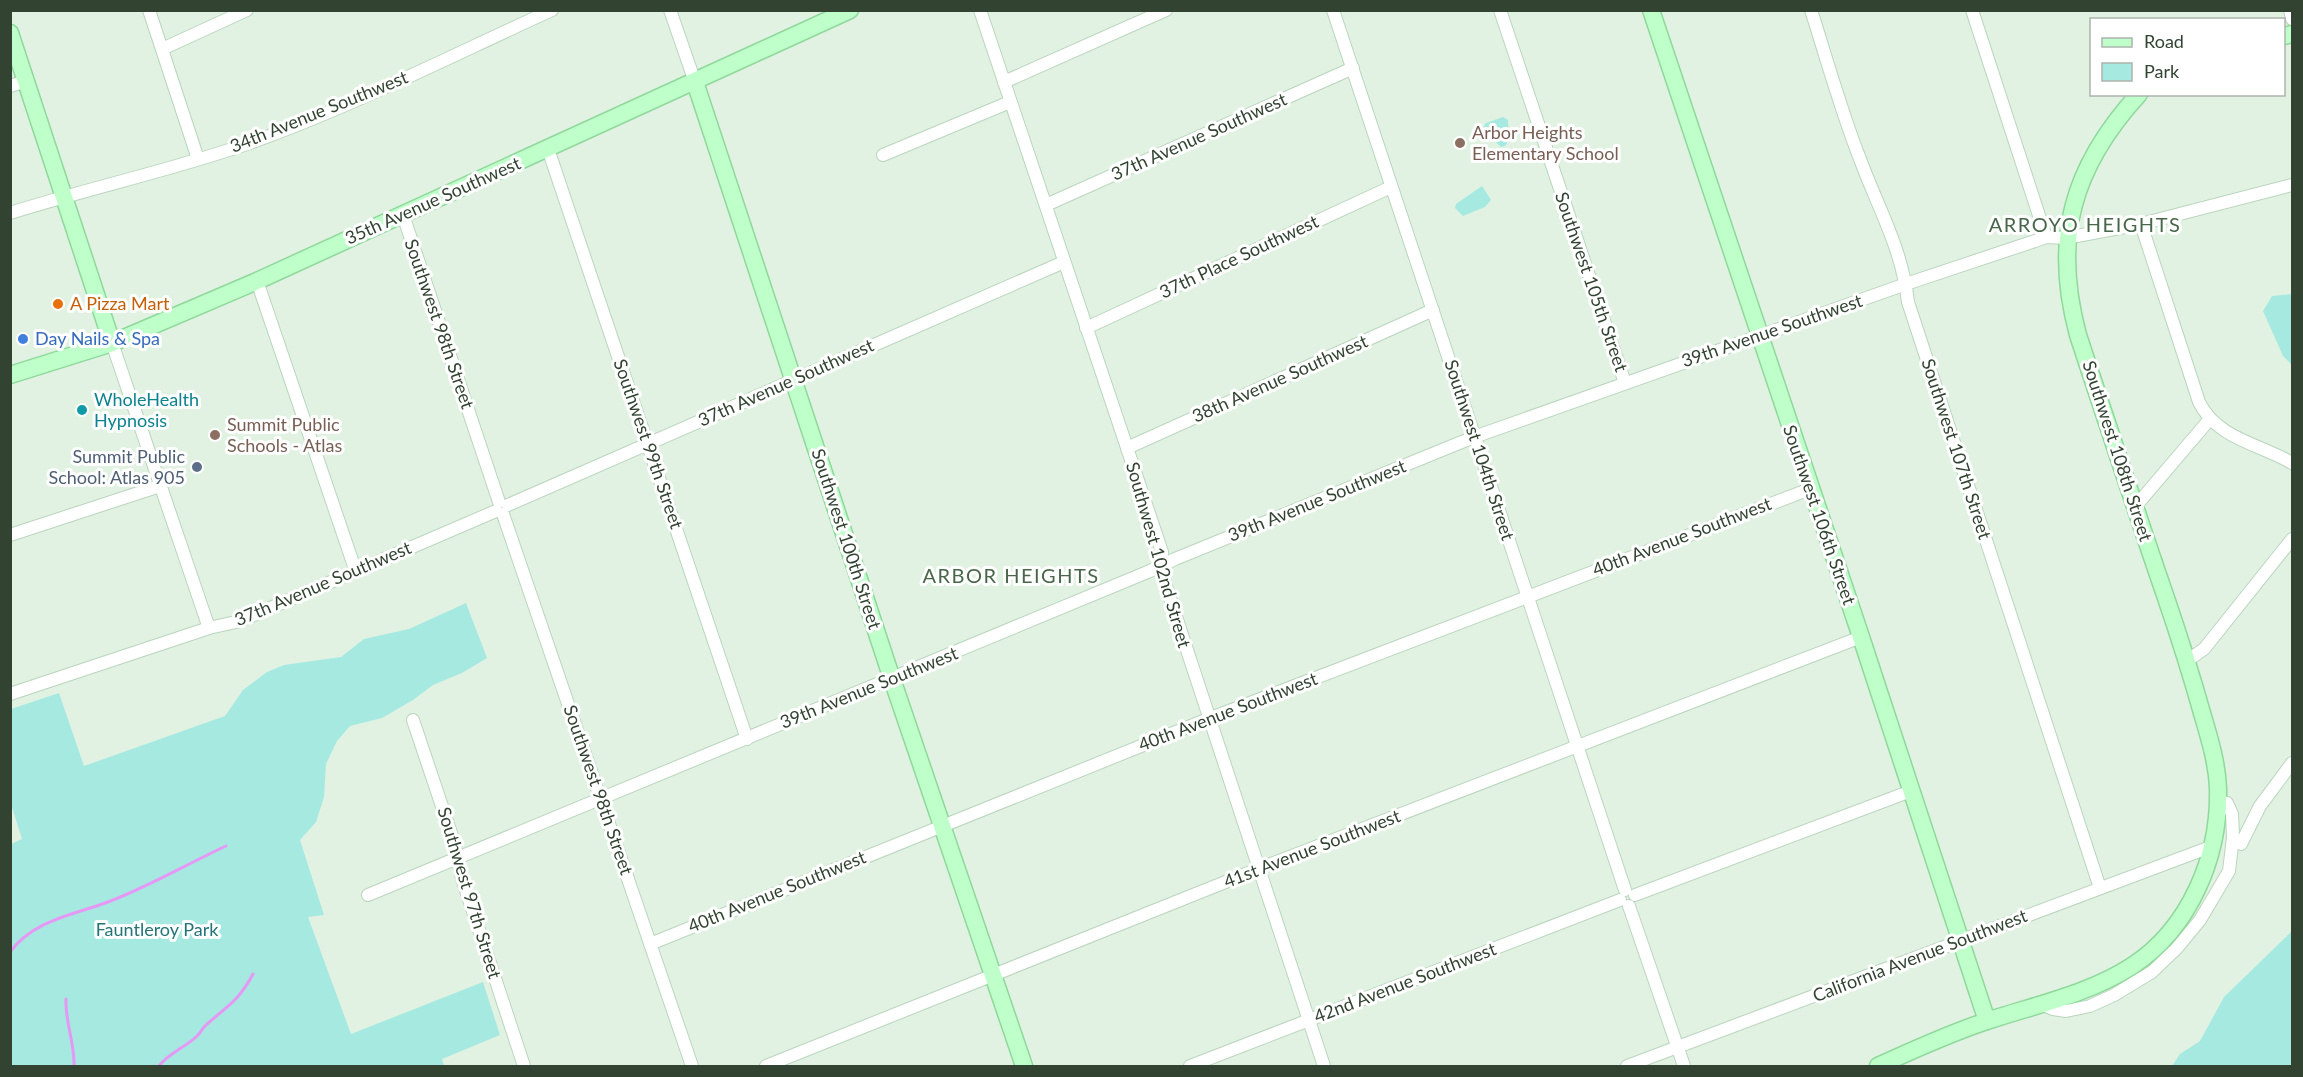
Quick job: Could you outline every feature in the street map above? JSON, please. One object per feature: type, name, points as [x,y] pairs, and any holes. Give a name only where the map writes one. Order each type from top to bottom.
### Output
[{"type":"street","points":[[149,10],[198,159]]},
{"type":"street","points":[[162,49],[247,10]]},
{"type":"street","name":"34th Avenue Southwest","points":[[10,213],[198,159],[290,128],[552,10]]},
{"type":"street","name":"Southwest 100th Street","points":[[670,10],[892,679],[1024,1066]]},
{"type":"street","name":"35th Avenue Southwest","points":[[10,375],[112,343],[257,281],[850,10]]},
{"type":"street","name":"Southwest 102nd Street","points":[[980,10],[1162,552],[1164,580],[1324,1066]]},
{"type":"street","points":[[1004,82],[1166,10]]},
{"type":"street","name":"Southwest 104th Street","points":[[1333,10],[1684,1066]]},
{"type":"street","name":"Southwest 105th Street","points":[[1500,10],[1625,383]]},
{"type":"street","name":"Southwest 106th Street","points":[[1651,10],[1987,1021]]},
{"type":"street","name":"Southwest 107th Street","points":[[1811,10],[1860,159],[1883,211],[1905,274],[1911,313],[2100,888]]},
{"type":"street","points":[[1972,10],[2046,237]]},
{"type":"street","points":[[2290,10],[2292,19]]},
{"type":"street","points":[[10,33],[18,84],[64,196],[208,628]]},
{"type":"street","name":"37th Avenue Southwest","points":[[1046,205],[1353,68]]},
{"type":"street","name":"Southwest 108th Street","points":[[1878,1066],[1962,1029],[2087,989],[2133,965],[2172,930],[2188,909],[2213,846],[2218,801],[2216,765],[2188,660],[2072,313],[2066,269],[2067,238],[2076,195],[2097,147],[2110,127],[2137,96]]},
{"type":"street","points":[[883,155],[1010,102]]},
{"type":"street","name":"Southwest 99th Street","points":[[548,149],[747,739]]},
{"type":"street","name":"39th Avenue Southwest","points":[[368,895],[1474,437],[1906,284],[2046,237],[2067,238],[2141,224],[2292,185]]},
{"type":"street","name":"37th Place Southwest","points":[[1086,328],[1391,187]]},
{"type":"street","name":"Southwest 98th Street","points":[[403,215],[692,1066]]},
{"type":"street","points":[[2141,224],[2199,402],[2209,420],[2222,431],[2268,450],[2292,464]]},
{"type":"street","name":"37th Avenue Southwest","points":[[10,694],[208,628],[240,621],[1064,262]]},
{"type":"street","points":[[257,281],[356,572]]},
{"type":"street","name":"38th Avenue Southwest","points":[[1127,448],[1433,309]]},
{"type":"street","points":[[2135,507],[2209,420]]},
{"type":"street","points":[[10,535],[160,486]]},
{"type":"street","name":"40th Avenue Southwest","points":[[650,944],[1208,719],[1810,489]]},
{"type":"street","points":[[2188,660],[2204,649],[2292,539]]},
{"type":"street","name":"41st Avenue Southwest","points":[[766,1066],[1258,869],[1861,637]]},
{"type":"street","name":"Southwest 97th Street","points":[[413,720],[524,1066]]},
{"type":"street","points":[[2241,844],[2260,806],[2292,763]]},
{"type":"street","name":"42nd Avenue Southwest","points":[[1190,1066],[1911,791]]},
{"type":"street","points":[[2041,1004],[2066,1011],[2090,1006],[2114,995],[2152,972],[2177,948],[2200,920],[2229,871],[2232,855],[2232,814],[2227,803],[2218,801]]},
{"type":"street","name":"California Avenue Southwest","points":[[1627,1066],[2213,846]]},
{"type":"green space","points":[[1503,117],[1508,120],[1509,140],[1505,146],[1501,147],[1482,129],[1486,123]]},
{"type":"green space","points":[[1482,186],[1491,200],[1485,207],[1463,216],[1455,208],[1456,204]]},
{"type":"green space","points":[[2292,294],[2292,365],[2283,356],[2263,311],[2272,296]]},
{"type":"green space","name":"Fauntleroy Park","points":[[466,603],[487,658],[462,673],[433,685],[382,718],[350,726],[337,741],[326,764],[324,797],[316,822],[300,840],[324,915],[308,917],[351,1034],[483,982],[500,1035],[442,1059],[444,1066],[11,1066],[11,844],[22,839],[11,804],[11,709],[59,693],[84,766],[225,716],[243,690],[267,672],[284,665],[341,657],[364,639],[409,629]]},
{"type":"green space","points":[[2292,931],[2292,1066],[2172,1066],[2180,1054],[2200,1041],[2224,997]]},
{"type":"waterway","points":[[10,952],[20,941],[42,926],[123,896],[226,846]]},
{"type":"waterway","points":[[159,1066],[197,1036],[232,1003],[253,974]]},
{"type":"waterway","points":[[66,999],[74,1066]]},
{"type":"place","name":"Arbor Heights Elementary School","points":[[1460,143]]},
{"type":"place","name":"A Pizza Mart","points":[[58,304]]},
{"type":"place","name":"Day Nails & Spa","points":[[23,339]]},
{"type":"place","name":"WholeHealth Hypnosis","points":[[82,410]]},
{"type":"place","name":"Summit Public Schools - Atlas","points":[[215,435]]},
{"type":"place","name":"Summit Public School: Atlas 905","points":[[197,467]]},
{"type":"district","name":"ARROYO HEIGHTS","points":[[2085,225]]},
{"type":"district","name":"ARBOR HEIGHTS","points":[[1011,576]]}]
